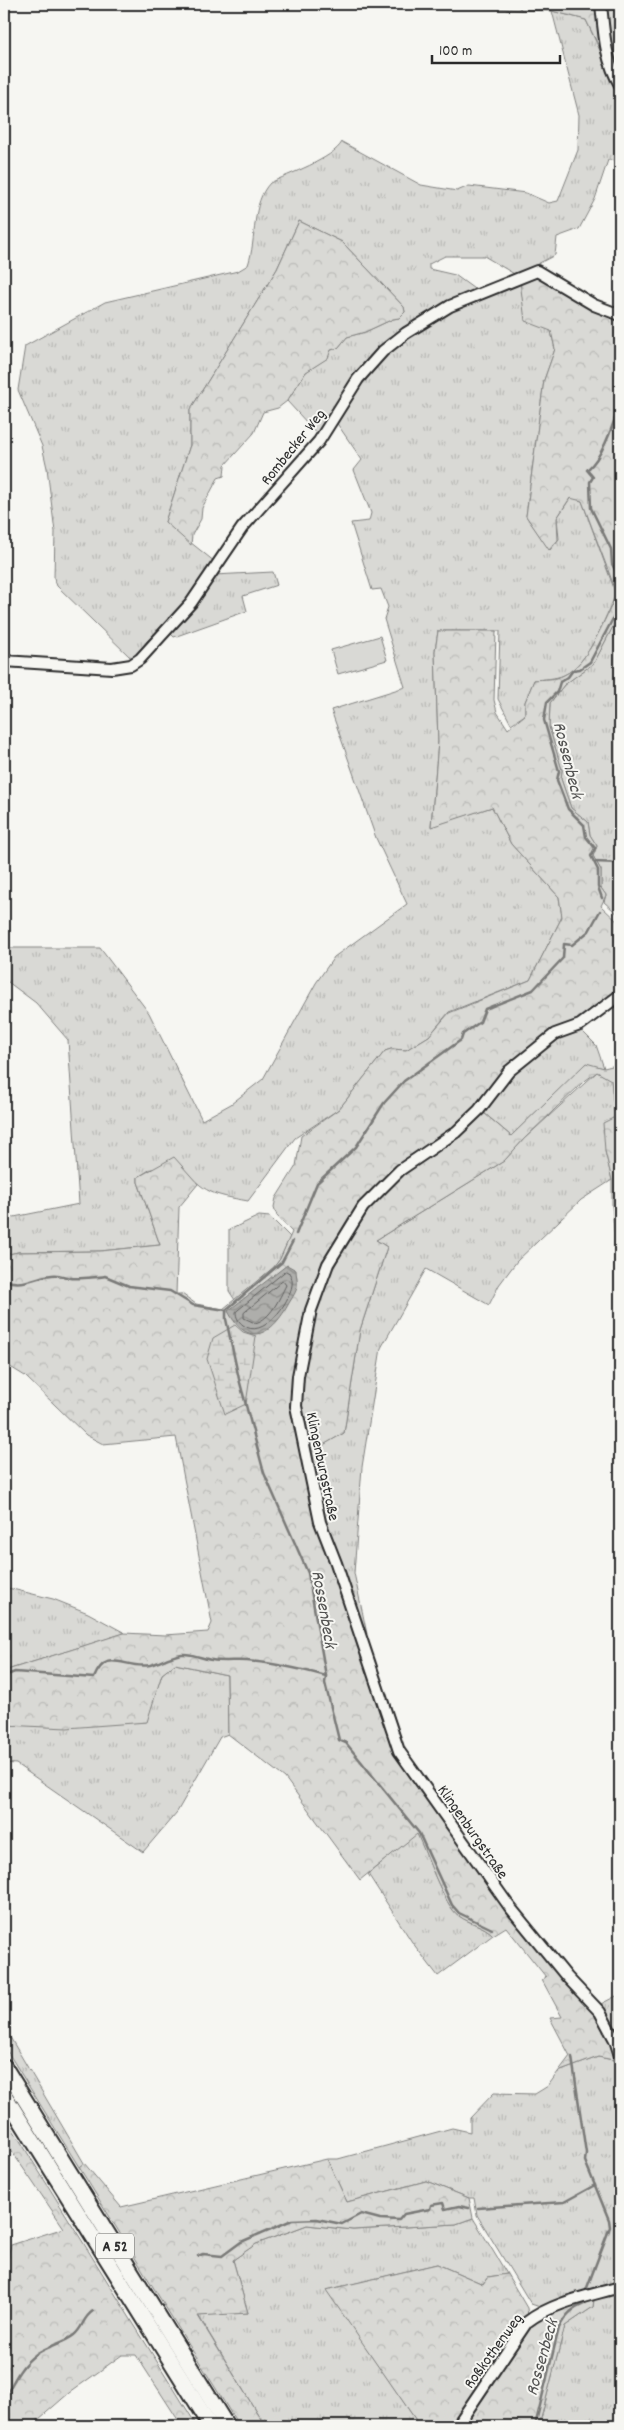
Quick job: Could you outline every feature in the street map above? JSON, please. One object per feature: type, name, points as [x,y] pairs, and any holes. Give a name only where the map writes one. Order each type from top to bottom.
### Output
[{"type":"highway","name":"A 52","points":[[4,2066],[227,2426]]},
{"type":"highway","name":"A 52","points":[[4,2094],[211,2426]]},
{"type":"street","points":[[601,4],[606,52],[620,85]]},
{"type":"street","name":"Rombecker Weg","points":[[4,661],[112,668],[132,665],[140,660],[191,603],[242,528],[319,441],[367,368],[406,333],[450,306],[537,271],[594,305],[620,315]]},
{"type":"street","name":"Klingenburgstraße","points":[[620,995],[580,1025],[555,1034],[510,1071],[479,1110],[456,1132],[400,1170],[363,1207],[328,1264],[311,1310],[298,1376],[296,1406],[320,1522],[336,1563],[399,1751],[509,1906],[566,1978],[600,2012],[615,2040],[620,2056]]},
{"type":"street","name":"Roßkothenweg","points":[[457,2426],[527,2322],[564,2303],[620,2287]]},
{"type":"green space","points":[[418,4],[514,4],[522,10]]},
{"type":"green space","points":[[514,4],[550,4],[552,11],[522,10]]},
{"type":"green space","points":[[550,4],[598,4],[603,55],[586,20],[552,11]]},
{"type":"green space","points":[[604,4],[620,4],[620,74],[608,55]]},
{"type":"green space","points":[[552,11],[586,20],[612,81],[620,95],[620,161],[608,160],[595,199],[579,229],[557,237],[555,255],[516,275],[484,256],[445,256],[429,264],[429,269],[455,275],[477,291],[370,357],[356,372],[357,376],[320,437],[287,401],[306,372],[327,358],[331,350],[338,348],[347,337],[399,318],[405,312],[404,307],[342,242],[299,221],[277,269],[190,410],[190,445],[165,522],[215,562],[198,588],[164,629],[159,629],[146,642],[146,648],[136,657],[130,657],[57,586],[54,578],[55,532],[47,468],[42,446],[18,390],[25,346],[105,302],[238,271],[248,265],[257,211],[264,191],[270,183],[320,160],[342,142],[421,185],[457,191],[469,186],[526,193],[549,203],[558,201],[578,150],[579,115]]},
{"type":"green space","points":[[299,221],[342,242],[404,307],[405,312],[399,318],[347,337],[338,348],[331,350],[328,358],[306,372],[287,401],[278,408],[263,412],[254,433],[225,465],[224,476],[218,478],[202,508],[201,519],[192,535],[191,545],[165,522],[190,445],[190,410],[277,269]]},
{"type":"green space","points":[[536,278],[620,320],[620,613],[594,663],[564,685],[550,703],[549,727],[562,770],[561,779],[571,808],[588,822],[590,835],[597,846],[593,856],[601,870],[601,888],[606,895],[601,906],[620,924],[620,991],[577,1022],[555,1030],[478,1108],[511,1136],[586,1063],[604,1068],[620,1064],[620,1330],[617,1320],[619,1288],[612,1205],[612,1180],[605,1151],[603,1123],[615,1117],[611,1080],[597,1072],[582,1083],[504,1161],[376,1240],[387,1247],[360,1330],[344,1433],[304,1456],[333,1563],[395,1752],[597,2014],[609,2035],[619,2061],[598,2057],[558,2072],[570,2056],[550,2018],[562,2017],[542,1980],[546,1977],[506,1927],[493,1935],[485,1929],[463,1919],[453,1910],[441,1890],[417,1834],[360,1880],[285,1778],[228,1734],[227,1675],[175,1664],[162,1674],[147,1722],[67,1728],[4,1725],[4,1671],[124,1633],[165,1635],[208,1632],[212,1623],[176,1437],[103,1444],[86,1435],[25,1376],[4,1363],[4,1255],[18,1252],[100,1251],[160,1245],[138,1182],[138,1177],[174,1157],[198,1184],[179,1207],[176,1294],[182,1294],[196,1304],[223,1309],[274,1267],[280,1259],[292,1232],[277,1216],[274,1207],[276,1198],[296,1166],[301,1136],[339,1109],[385,1051],[391,1049],[406,1050],[429,1036],[449,1013],[530,980],[562,917],[559,897],[511,844],[492,807],[431,827],[438,742],[435,651],[438,631],[496,631],[494,700],[497,712],[508,729],[525,715],[525,702],[534,680],[561,677],[581,661],[589,651],[617,594],[582,501],[570,498],[557,518],[558,540],[549,550],[526,516],[544,380],[555,349],[551,331],[525,321],[520,281]]},
{"type":"green space","points":[[520,281],[551,331],[555,349],[544,380],[526,516],[550,550],[559,539],[557,518],[571,497],[582,501],[616,594],[589,651],[581,661],[564,675],[534,680],[525,702],[525,715],[511,724],[498,699],[500,631],[438,631],[435,651],[438,742],[431,826],[492,807],[511,844],[559,897],[562,917],[530,980],[449,1012],[429,1036],[406,1050],[391,1049],[385,1051],[339,1109],[295,1138],[248,1201],[225,1197],[203,1188],[180,1166],[151,1169],[138,1177],[138,1182],[160,1245],[100,1251],[18,1252],[4,1255],[4,1219],[79,1204],[68,1040],[36,1003],[4,979],[4,948],[100,948],[149,1013],[202,1120],[231,1104],[263,1079],[316,983],[334,957],[407,904],[376,838],[331,710],[405,687],[384,619],[388,607],[381,589],[372,590],[351,523],[369,521],[371,513],[354,470],[362,460],[336,422],[362,379],[395,345],[455,309]]},
{"type":"green space","points":[[273,572],[277,585],[243,596],[247,611],[174,637],[170,633],[214,575]]},
{"type":"green space","points":[[620,613],[620,916],[604,902],[606,895],[601,888],[601,870],[593,856],[597,846],[590,835],[588,822],[571,808],[561,779],[562,770],[549,727],[550,703],[564,685],[594,663]]},
{"type":"green space","points":[[380,636],[387,660],[338,674],[331,650]]},
{"type":"green space","points":[[579,1028],[596,1045],[604,1068],[586,1064],[511,1136],[483,1112],[525,1062],[564,1034]]},
{"type":"green space","points":[[597,1072],[611,1079],[615,1117],[605,1151],[612,1180],[581,1200],[517,1261],[499,1285],[489,1305],[426,1269],[381,1348],[362,1467],[354,1573],[367,1634],[363,1634],[323,1521],[310,1452],[344,1433],[360,1330],[387,1247],[376,1240],[504,1161],[524,1139]]},
{"type":"green space","points":[[259,1216],[270,1217],[290,1237],[280,1259],[274,1267],[235,1300],[229,1291],[229,1230]]},
{"type":"green space","points":[[235,1325],[243,1332],[256,1336],[246,1404],[225,1414],[207,1359],[213,1338]]},
{"type":"green space","points":[[4,1587],[53,1599],[88,1613],[125,1633],[4,1671]]},
{"type":"green space","points":[[175,1664],[227,1675],[228,1734],[220,1737],[177,1812],[143,1852],[16,1764],[4,1763],[4,1725],[146,1722],[162,1674]]},
{"type":"green space","points":[[417,1833],[441,1890],[453,1910],[463,1919],[485,1929],[493,1935],[438,1976],[412,1942],[368,1874]]},
{"type":"green space","points":[[620,1994],[620,2046],[599,2005]]},
{"type":"green space","points":[[4,2027],[84,2163],[79,2167],[4,2046]]},
{"type":"green space","points":[[598,2057],[619,2061],[620,2284],[543,2308],[531,2304],[477,2215],[474,2198],[469,2198],[426,2181],[347,2202],[327,2159],[338,2159],[452,2128],[470,2132],[470,2118],[494,2093],[535,2094],[548,2086],[558,2072]]},
{"type":"green space","points":[[4,2115],[197,2426],[182,2426],[136,2355],[122,2355],[69,2393],[31,2426],[4,2426],[4,2272],[11,2245],[64,2228],[4,2140]]},
{"type":"green space","points":[[327,2159],[347,2202],[426,2181],[469,2198],[473,2218],[456,2224],[353,2230],[307,2225],[256,2244],[233,2260],[248,2313],[198,2316],[265,2426],[239,2426],[79,2167],[84,2163],[121,2207]]},
{"type":"green space","points":[[473,2218],[507,2274],[488,2277],[483,2284],[437,2264],[327,2290],[420,2426],[265,2426],[198,2315],[248,2313],[233,2260],[256,2244],[307,2225],[353,2230],[456,2224]]},
{"type":"green space","points":[[437,2264],[483,2284],[488,2277],[507,2274],[527,2308],[529,2326],[557,2310],[594,2299],[593,2307],[565,2326],[539,2426],[420,2426],[326,2290]]},
{"type":"green space","points":[[620,2292],[620,2426],[539,2426],[565,2326],[593,2307],[594,2299]]},
{"type":"water","points":[[287,1265],[296,1270],[297,1288],[283,1314],[276,1323],[260,1333],[252,1334],[244,1331],[228,1311]]},
{"type":"waterway","name":"Rossenbeck","points":[[602,898],[598,887],[598,870],[591,856],[595,848],[586,837],[584,825],[568,809],[557,780],[559,771],[544,720],[547,702],[557,692],[560,682],[568,677],[573,670],[580,669],[590,662],[617,611],[617,574],[612,564],[611,549],[591,508],[590,482],[593,477],[587,470],[602,451],[609,435],[617,412],[620,390]]},
{"type":"waterway","points":[[594,862],[620,863]]},
{"type":"waterway","name":"Rossenbeck","points":[[296,1234],[317,1183],[356,1147],[384,1103],[404,1081],[461,1040],[463,1034],[480,1022],[485,1009],[533,990],[563,958],[564,944],[572,945],[589,931],[600,911]]},
{"type":"waterway","name":"Rossenbeck","points":[[293,1241],[282,1262],[226,1310],[226,1319],[239,1379],[264,1473],[308,1573],[326,1676],[325,1683],[339,1740],[346,1743],[419,1833],[452,1905],[459,1913],[492,1929]]},
{"type":"waterway","points":[[4,1280],[23,1282],[55,1275],[73,1278],[105,1276],[129,1286],[170,1291],[193,1305],[226,1310]]},
{"type":"waterway","points":[[4,1676],[15,1672],[94,1678],[99,1668],[111,1661],[141,1666],[150,1665],[182,1654],[216,1661],[267,1663],[326,1676]]},
{"type":"waterway","name":"Rossenbeck","points":[[572,2057],[586,2153],[585,2161],[609,2220],[610,2227],[585,2293]]},
{"type":"waterway","points":[[478,2208],[564,2202],[595,2185]]},
{"type":"waterway","points":[[198,2256],[203,2254],[222,2256],[241,2242],[292,2220],[317,2219],[342,2224],[361,2214],[380,2219],[399,2220],[404,2214],[430,2209],[431,2205],[443,2203],[445,2209],[459,2206],[469,2208]]},
{"type":"waterway","name":"Rossenbeck","points":[[535,2426],[559,2328],[569,2313],[584,2304]]},
{"type":"waterway","points":[[4,2399],[29,2360],[39,2352],[74,2335],[87,2316],[93,2311]]}]
